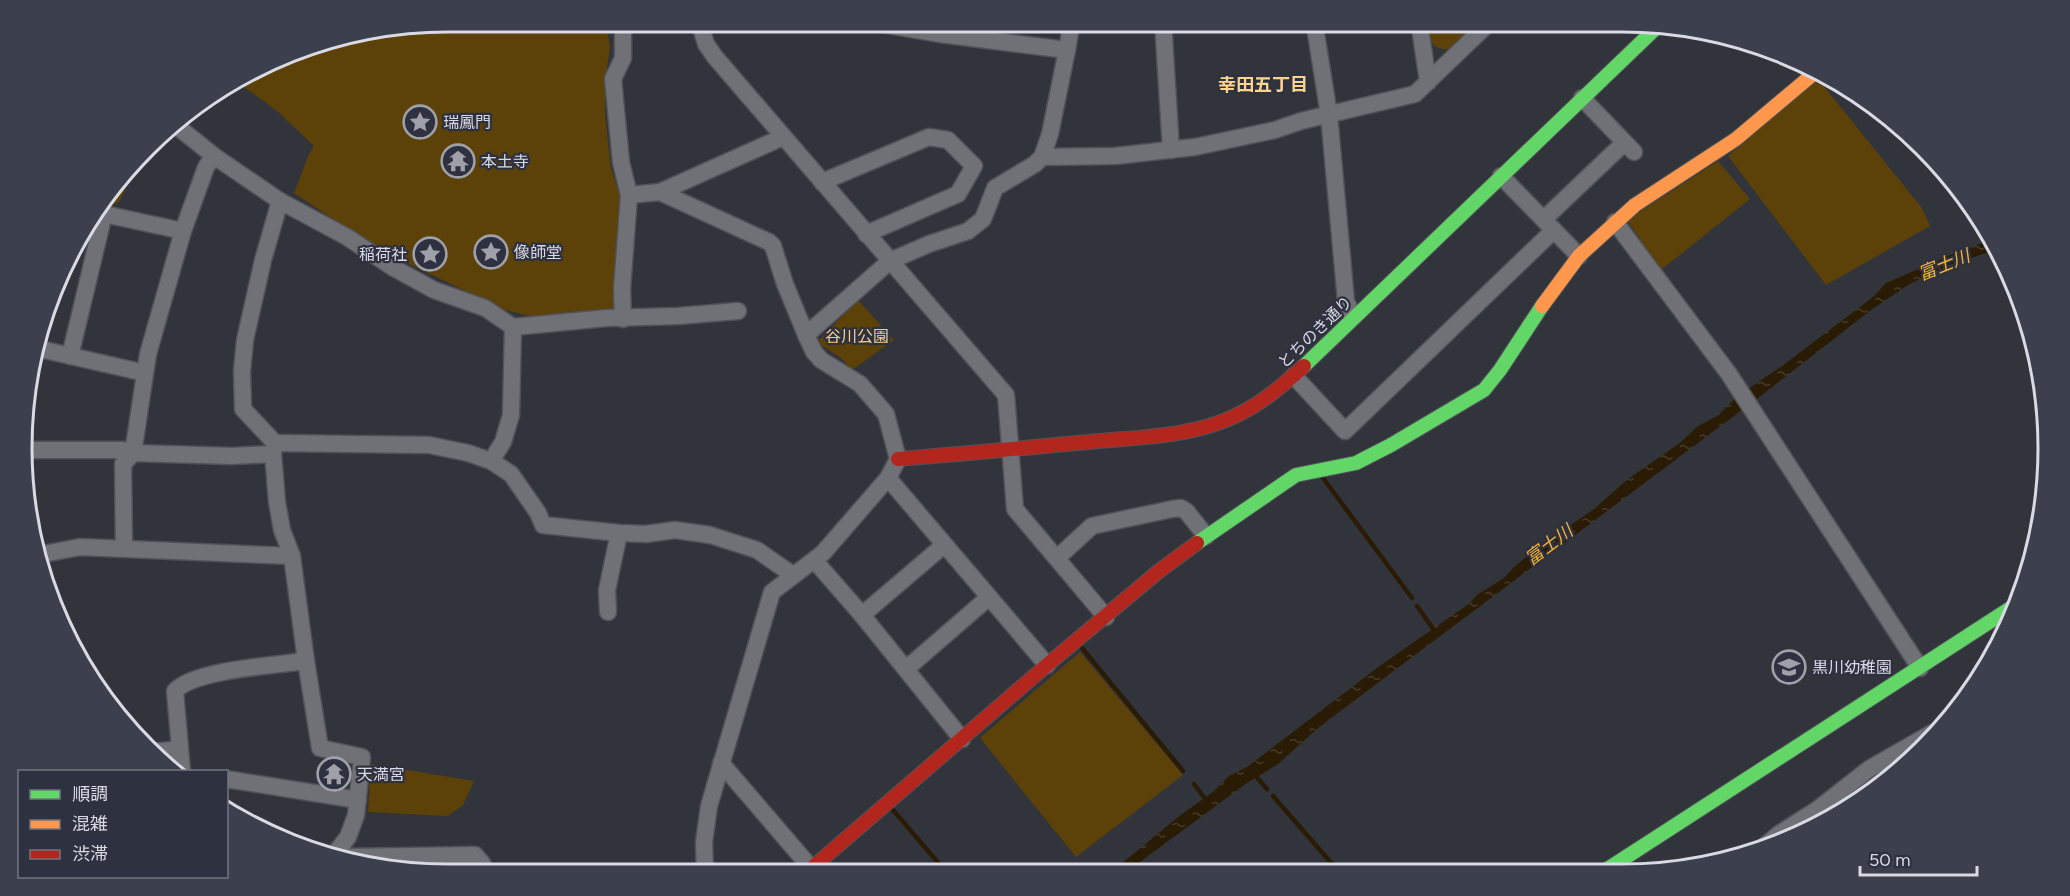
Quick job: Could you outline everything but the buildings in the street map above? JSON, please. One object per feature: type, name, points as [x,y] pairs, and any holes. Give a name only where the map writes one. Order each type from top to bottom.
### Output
[{"type":"street","points":[[623,32],[623,58],[613,79],[621,162],[629,195],[624,258],[623,319]]},
{"type":"street","points":[[702,32],[706,44],[715,57],[1006,395],[1016,509],[1106,617]]},
{"type":"street","points":[[968,32],[1067,50]]},
{"type":"street","points":[[806,335],[890,261],[929,244],[968,231],[983,219],[995,188],[1035,164],[1042,157],[1050,134],[1071,32]]},
{"type":"street","points":[[1164,32],[1171,150]]},
{"type":"street","points":[[1316,32],[1329,115],[1346,301],[1353,317]]},
{"type":"street","points":[[1421,32],[1428,82]]},
{"type":"street","points":[[1042,157],[1115,156],[1213,144],[1416,94],[1480,32]]},
{"type":"street","name":"とちのき通り","points":[[898,459],[1011,450],[1189,430],[1232,417],[1261,400],[1294,376],[1651,32]]},
{"type":"street","points":[[816,864],[1047,665],[1206,536],[1296,475],[1356,463],[1484,390],[1579,256],[1635,205],[1737,139],[1810,76]]},
{"type":"street","points":[[1294,376],[1344,431],[1629,148],[1582,98]]},
{"type":"street","points":[[180,129],[214,156],[280,201],[347,237],[424,285],[485,308],[513,327],[607,318],[623,319],[738,311]]},
{"type":"street","points":[[629,195],[660,192],[783,137]]},
{"type":"street","points":[[822,182],[928,137],[948,140],[974,166],[958,194],[866,234]]},
{"type":"street","points":[[124,548],[123,464],[134,453],[148,354],[183,231],[206,167],[214,156]]},
{"type":"street","points":[[1501,176],[1579,256]]},
{"type":"street","points":[[660,192],[773,246],[789,295],[814,352],[821,360],[860,384],[886,414],[898,459],[888,477],[815,561],[772,591],[709,806],[704,842],[705,864]]},
{"type":"street","points":[[280,201],[263,261],[245,340],[242,371],[243,409],[274,448],[282,530],[292,556],[320,748],[362,757],[356,815],[348,837],[338,849]]},
{"type":"street","points":[[104,214],[183,231]]},
{"type":"street","points":[[70,356],[104,214]]},
{"type":"street","points":[[1615,222],[1729,374],[1920,668]]},
{"type":"street","points":[[491,461],[503,442],[511,415],[513,327]]},
{"type":"street","points":[[44,350],[145,373]]},
{"type":"street","points":[[32,450],[122,450],[134,453],[232,456],[274,448],[429,445],[468,453],[491,461],[510,474],[538,513],[543,525],[619,533],[646,534],[675,530],[710,535],[757,550],[793,575]]},
{"type":"street","points":[[888,477],[1047,665]]},
{"type":"street","points":[[1057,558],[1092,526],[1172,509],[1181,508],[1206,536]]},
{"type":"street","points":[[608,612],[608,590],[619,533]]},
{"type":"street","points":[[862,615],[944,545]]},
{"type":"street","points":[[45,554],[80,547],[292,556]]},
{"type":"street","points":[[815,561],[862,615],[962,739]]},
{"type":"street","points":[[906,669],[988,598]]},
{"type":"street","points":[[1615,864],[2005,612]]},
{"type":"street","points":[[182,768],[175,691],[180,685],[217,673],[306,661]]},
{"type":"street","points":[[1780,833],[1818,809],[1869,770],[1919,740]]},
{"type":"street","points":[[162,751],[180,749]]},
{"type":"street","points":[[721,763],[802,864]]},
{"type":"street","points":[[228,780],[358,800]]},
{"type":"street","points":[[370,857],[475,855],[482,864]]},
{"type":"green space","name":"本土寺","points":[[421,32],[608,32],[610,47],[605,83],[605,115],[611,169],[623,202],[613,312],[529,316],[505,310],[378,249],[294,193],[314,146],[277,111],[242,86],[289,63],[340,46]]},
{"type":"green space","points":[[1428,32],[1468,32],[1450,49],[1438,48],[1432,42]]},
{"type":"green space","points":[[1817,80],[1922,208],[1930,226],[1826,285],[1728,156]]},
{"type":"green space","points":[[1718,161],[1750,199],[1661,270],[1627,220]]},
{"type":"green space","points":[[132,177],[119,202],[109,207]]},
{"type":"green space","name":"谷川公園","points":[[858,300],[894,340],[852,370],[842,359],[817,342]]},
{"type":"green space","points":[[1080,652],[1183,775],[1076,857],[980,738]]},
{"type":"green space","points":[[371,764],[474,781],[463,805],[448,816],[368,812]]},
{"type":"water","name":"富士川","points":[[1984,242],[1990,252],[1949,265],[1908,285],[1871,310],[1762,395],[1318,728],[1278,764],[1247,783],[1137,864],[1121,864],[1213,792],[1229,776],[1247,767],[1381,665],[1504,578],[1541,545],[1594,509],[1628,479],[1681,442],[1698,426],[1719,415],[1735,398],[1782,366],[1873,297],[1886,283]]},
{"type":"waterway","points":[[1323,478],[1412,598]]},
{"type":"waterway","points":[[1417,606],[1436,633]]},
{"type":"waterway","points":[[1082,648],[1183,771]]},
{"type":"waterway","points":[[1253,773],[1267,789]]},
{"type":"waterway","points":[[1194,784],[1207,801]]},
{"type":"waterway","points":[[1273,796],[1332,864]]},
{"type":"waterway","points":[[893,810],[939,864]]},
{"type":"traffic: fast","points":[[1304,366],[1652,32]]},
{"type":"traffic: fast","points":[[1197,543],[1296,475],[1356,463],[1484,390],[1500,370],[1542,306]]},
{"type":"traffic: fast","points":[[1615,864],[2005,612]]},
{"type":"traffic: slow","points":[[1542,306],[1579,256],[1635,205],[1736,139],[1810,76]]},
{"type":"traffic: jam","points":[[898,459],[1184,432],[1217,423],[1252,407],[1304,366]]},
{"type":"traffic: jam","points":[[817,864],[1047,665],[1159,571],[1197,543]]},
{"type":"place","name":"瑞鳳門","points":[[420,122]]},
{"type":"place","name":"本土寺","points":[[458,161]]},
{"type":"place","name":"像師堂","points":[[491,252]]},
{"type":"place","name":"稲荷社","points":[[430,254]]},
{"type":"place","name":"黒川幼稚園","points":[[1789,667]]},
{"type":"place","name":"天満宮","points":[[334,774]]},
{"type":"district","name":"幸田五丁目","points":[[1263,85]]}]
